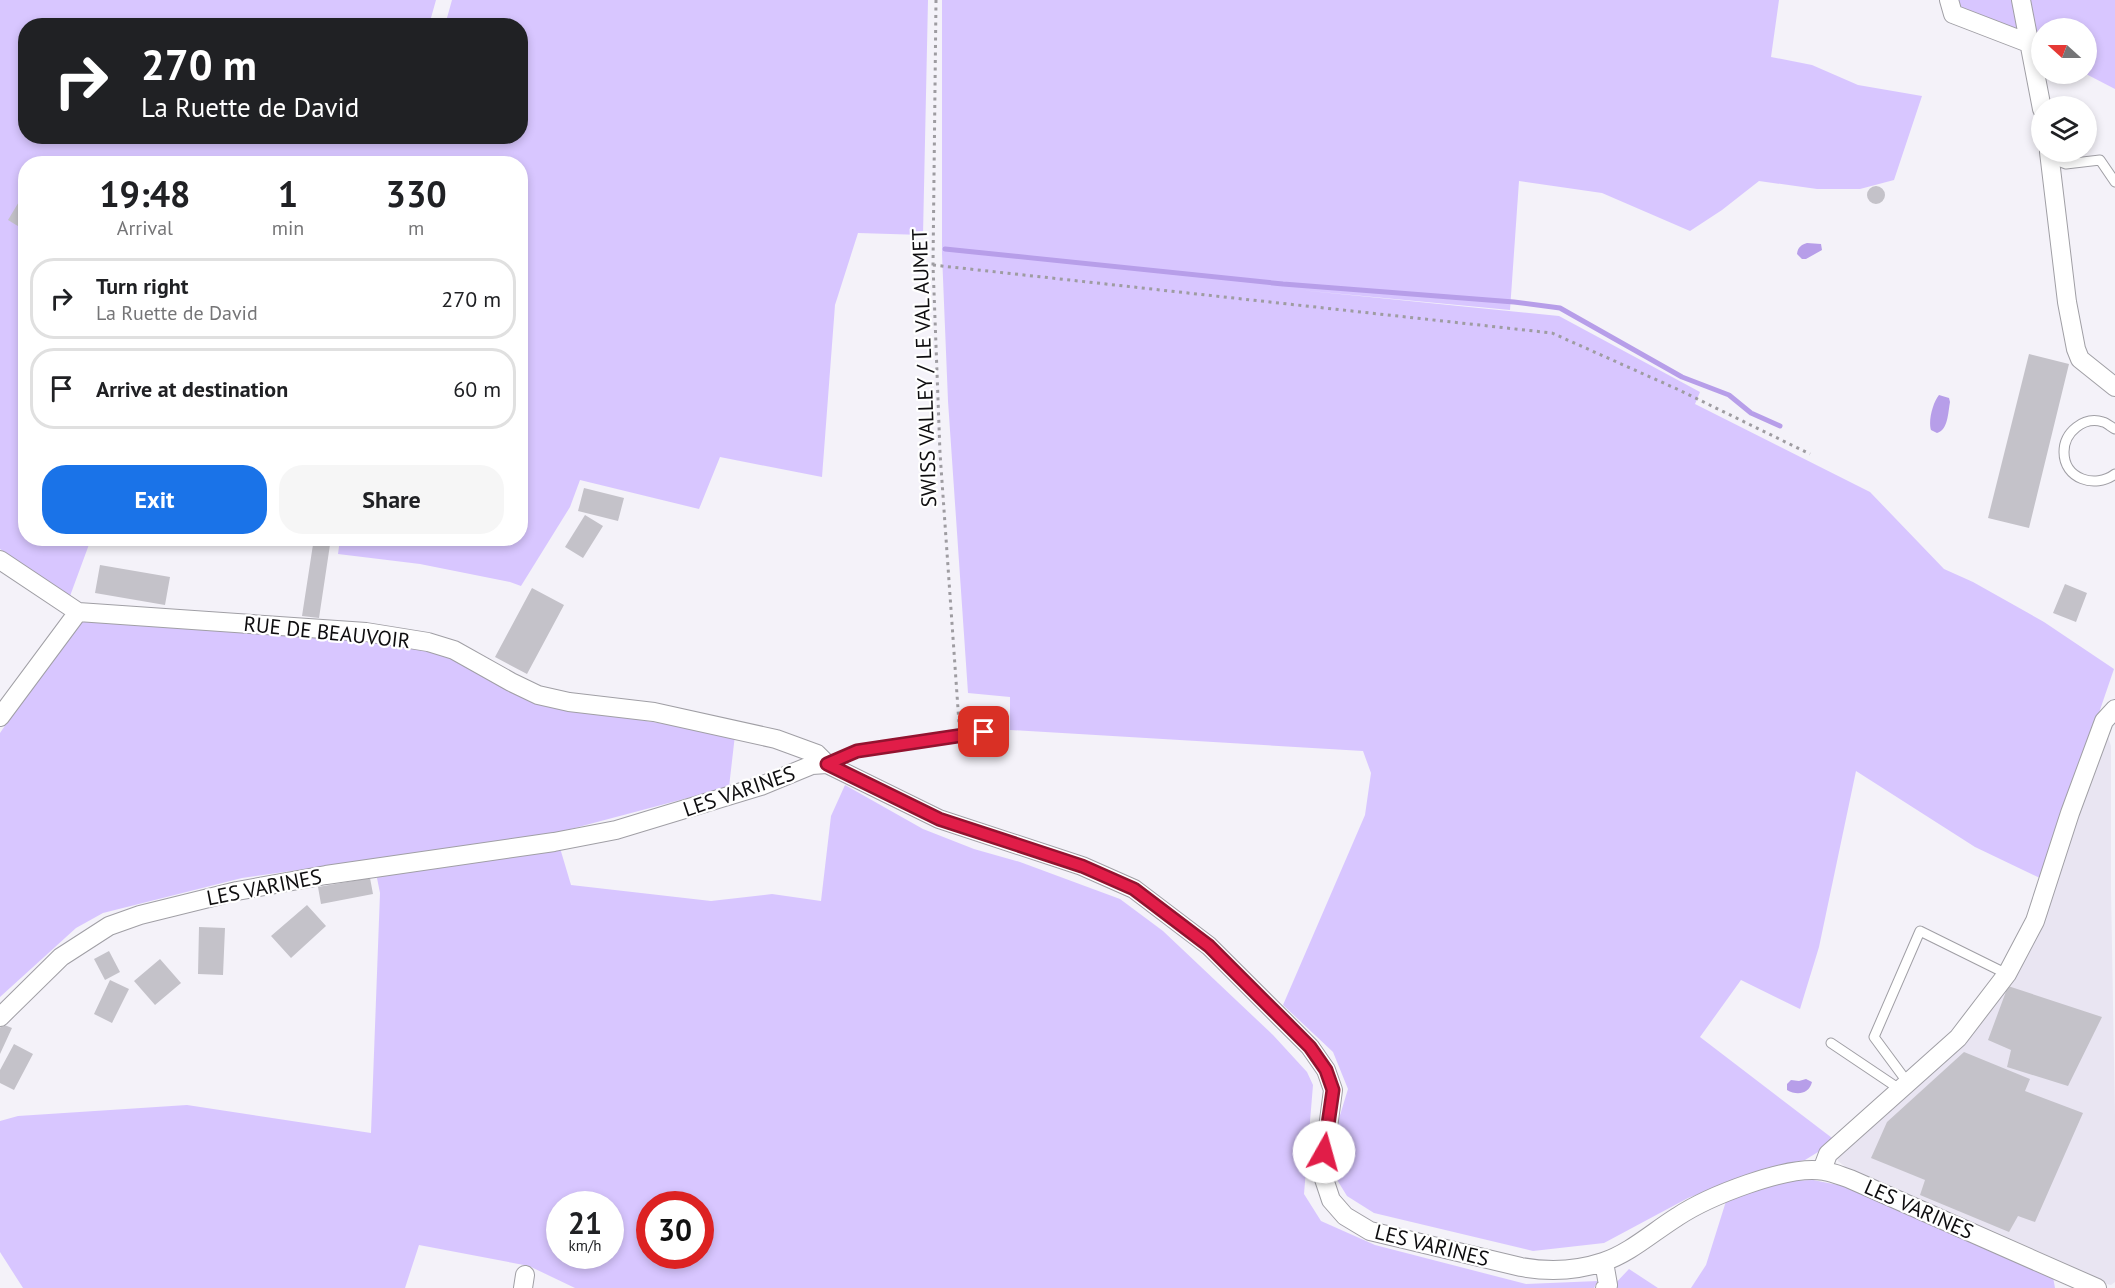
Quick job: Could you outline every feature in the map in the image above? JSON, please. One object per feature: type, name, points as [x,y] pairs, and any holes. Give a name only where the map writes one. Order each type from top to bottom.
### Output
[{"type":"street","points":[[1949,0],[1953,14],[2031,44]]},
{"type":"street","points":[[2021,0],[2031,44]]},
{"type":"street","points":[[2050,162],[2067,302],[2076,349],[2080,359],[2115,387]]},
{"type":"street","name":"RUE DE BEAUVOIR","points":[[0,560],[78,612],[366,632],[428,642],[454,650],[538,695],[569,702],[654,712],[745,731],[776,739],[817,754],[827,764]]},
{"type":"street","points":[[0,717],[78,612]]},
{"type":"street","points":[[1822,1170],[1828,1154],[1958,1038],[2007,974],[2035,921],[2070,813],[2104,721],[2115,709]]},
{"type":"street","name":"LES VARINES","points":[[0,1017],[61,957],[109,926],[140,915],[237,891],[315,877],[554,842],[615,830],[761,786],[812,765],[827,764],[939,819],[1082,866],[1134,889],[1209,946],[1310,1047],[1326,1070],[1333,1090],[1322,1173],[1331,1200],[1345,1216],[1370,1231],[1521,1267],[1545,1271],[1574,1269],[1604,1262],[1630,1250],[1679,1215],[1723,1193],[1785,1173],[1822,1170],[1850,1179],[2097,1288]]},
{"type":"street","points":[[1604,1262],[1608,1285],[1605,1288]]},
{"type":"lane","points":[[2097,160],[2100,160],[2115,182]]},
{"type":"lane","points":[[2062,162],[2066,164],[2083,162]]},
{"type":"lane","points":[[2115,429],[2102,422],[2080,424],[2072,431],[2065,443],[2064,454],[2068,468],[2085,481],[2096,483],[2115,474]]},
{"type":"lane","points":[[827,764],[857,751],[984,732]]},
{"type":"lane","points":[[1904,1086],[1875,1037],[1920,931],[2007,974]]},
{"type":"lane","points":[[1832,1043],[1904,1086]]},
{"type":"path","name":"SWISS VALLEY / LE VAL AUMET","points":[[936,0],[933,265],[940,453],[960,735]]},
{"type":"path","points":[[933,265],[1552,333],[1677,389],[1810,454]]},
{"type":"shaded area","points":[[0,0],[436,0],[431,18],[18,18],[18,144],[528,144],[528,18],[447,18],[452,0],[928,0],[923,235],[858,233],[835,305],[822,477],[720,457],[699,509],[580,480],[570,507],[521,586],[420,564],[338,554],[339,546],[528,546],[528,156],[18,156],[18,546],[88,546],[70,596],[0,549]]},
{"type":"shaded area","points":[[942,0],[1779,0],[1771,57],[1812,65],[1858,85],[1922,96],[1894,180],[1860,189],[1817,189],[1759,181],[1690,231],[1602,193],[1519,181],[1510,310],[1300,290],[1559,316],[1700,392],[1695,404],[1870,492],[1944,569],[1973,582],[2044,622],[2114,669],[2042,879],[1975,847],[1856,771],[1819,947],[1800,1009],[1741,980],[1700,1037],[1836,1141],[1805,1160],[1766,1168],[1688,1198],[1604,1243],[1533,1251],[1374,1213],[1347,1196],[1331,1170],[1330,1148],[1348,1089],[1333,1052],[1283,1005],[1365,815],[1371,773],[1363,751],[1010,730],[1010,697],[968,693],[948,401],[942,254]]},
{"type":"shaded area","points":[[1957,0],[2012,0],[2020,37],[1963,14]]},
{"type":"shaded area","points":[[2029,0],[2115,0],[2115,89],[2097,80],[2097,18],[2033,18]]},
{"type":"shaded area","points":[[1807,243],[1821,244],[1822,250],[1802,259],[1797,252]]},
{"type":"shaded area","points":[[1939,395],[1949,398],[1950,402],[1945,425],[1937,433],[1931,430],[1930,422],[1933,407]]},
{"type":"shaded area","points":[[78,618],[349,639],[427,649],[469,663],[564,708],[735,735],[729,787],[552,834],[242,878],[103,913],[76,928],[0,997],[0,733]]},
{"type":"shaded area","points":[[2108,737],[2111,746],[2115,1116],[2115,1282],[2111,1285],[2102,1283],[1848,1169],[1838,1161],[1837,1152],[2007,983],[2101,740]]},
{"type":"shaded area","points":[[845,785],[923,829],[1120,899],[1163,931],[1273,1035],[1307,1072],[1313,1085],[1304,1194],[1321,1221],[1375,1245],[1526,1284],[1598,1281],[1594,1288],[575,1288],[529,1266],[419,1245],[405,1288],[23,1288],[0,1252],[0,1121],[18,1116],[187,1105],[371,1133],[380,893],[376,873],[560,848],[571,885],[711,901],[772,894],[821,901],[831,816]]},
{"type":"shaded area","points":[[1806,1079],[1812,1082],[1802,1093],[1787,1090],[1787,1084],[1791,1080]]},
{"type":"shaded area","points":[[1813,1180],[1843,1186],[2053,1277],[2055,1288],[1691,1288],[1706,1265],[1727,1198],[1788,1181]]},
{"type":"shaded area","points":[[1629,1269],[1658,1288],[1611,1288]]},
{"type":"building","points":[[1876,186],[1882,189],[1885,195],[1882,201],[1876,204],[1870,201],[1867,195],[1870,189]]},
{"type":"building","points":[[18,203],[18,226],[8,220]]},
{"type":"building","points":[[2029,354],[2069,364],[2029,528],[1988,518]]},
{"type":"building","points":[[584,488],[624,498],[618,521],[578,511]]},
{"type":"building","points":[[585,515],[603,526],[583,558],[565,547]]},
{"type":"building","points":[[313,546],[330,546],[319,618],[302,616]]},
{"type":"building","points":[[100,565],[170,577],[165,605],[95,593]]},
{"type":"building","points":[[2065,584],[2087,593],[2076,622],[2053,613]]},
{"type":"building","points":[[532,588],[564,605],[527,674],[495,657]]},
{"type":"building","points":[[370,878],[373,894],[321,904],[318,887]]},
{"type":"building","points":[[307,905],[326,926],[291,958],[271,936]]},
{"type":"building","points":[[199,927],[225,928],[223,975],[198,974]]},
{"type":"building","points":[[109,951],[120,972],[105,980],[94,959]]},
{"type":"building","points":[[160,959],[181,983],[155,1005],[134,981]]},
{"type":"building","points":[[110,980],[129,989],[112,1023],[94,1014]]},
{"type":"building","points":[[2008,986],[2102,1017],[2068,1086],[2007,1067],[2011,1050],[1988,1040]]},
{"type":"building","points":[[2,1024],[12,1028],[0,1054],[0,1028]]},
{"type":"building","points":[[14,1044],[33,1054],[14,1090],[0,1083],[0,1070]]},
{"type":"building","points":[[1964,1052],[2030,1079],[2025,1091],[2083,1113],[2035,1222],[2018,1216],[2009,1232],[1920,1195],[1925,1180],[1871,1158],[1887,1122]]},
{"type":"waterway","points":[[945,249],[1283,284],[1514,302],[1560,308],[1682,377],[1729,395],[1751,413],[1780,426]]},
{"type":"route","points":[[984,732],[857,751],[827,764],[939,819],[1082,866],[1134,889],[1209,946],[1310,1047],[1326,1070],[1333,1090],[1324,1152]]}]
